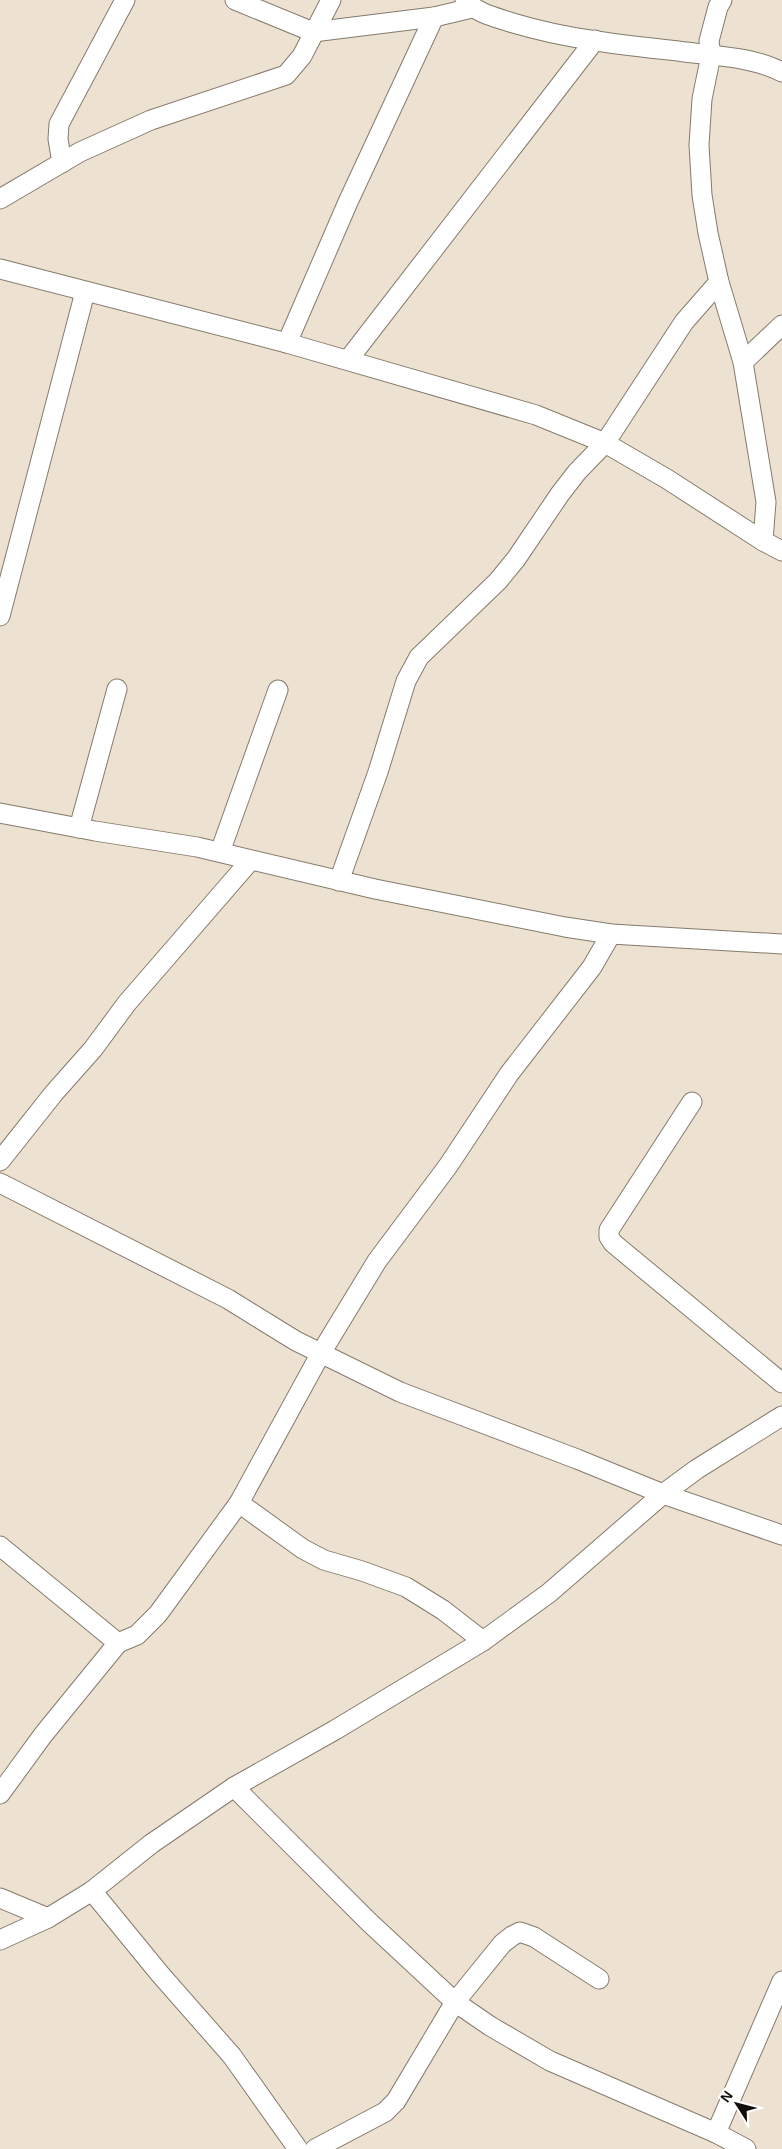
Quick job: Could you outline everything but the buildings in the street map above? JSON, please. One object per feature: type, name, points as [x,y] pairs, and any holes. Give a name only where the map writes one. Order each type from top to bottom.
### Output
[{"type":"street","points":[[62,163],[58,139],[59,124],[125,0]]},
{"type":"street","points":[[236,0],[313,32],[434,16],[469,4],[488,15],[538,30],[595,40],[733,58],[782,72]]},
{"type":"street","points":[[0,199],[80,152],[151,120],[286,75],[302,56],[331,0]]},
{"type":"street","points":[[722,0],[718,7],[709,40],[711,55],[702,99],[699,145],[702,195],[719,282],[743,362],[766,502],[763,541]]},
{"type":"street","points":[[287,344],[348,202],[434,16]]},
{"type":"street","points":[[348,360],[595,40]]},
{"type":"street","points":[[0,269],[348,360],[536,415],[605,443],[667,479],[763,541],[782,551]]},
{"type":"street","points":[[340,881],[378,772],[406,681],[419,657],[498,581],[516,559],[576,472],[605,443],[684,322],[719,282]]},
{"type":"street","points":[[0,616],[85,292]]},
{"type":"street","points":[[743,362],[782,325]]},
{"type":"street","points":[[79,828],[116,689]]},
{"type":"street","points":[[220,852],[278,690]]},
{"type":"street","points":[[0,813],[220,852],[250,861],[340,881],[565,927],[611,934],[782,944]]},
{"type":"street","points":[[0,1161],[54,1093],[93,1049],[127,1003],[250,861]]},
{"type":"street","points":[[0,1794],[8,1770],[43,1735],[118,1643],[137,1635],[158,1614],[239,1503],[321,1353],[377,1261],[448,1166],[509,1074],[592,967],[611,934]]},
{"type":"street","points":[[692,1102],[609,1230],[609,1237],[613,1243],[782,1383]]},
{"type":"street","points":[[0,1184],[228,1299],[296,1341],[400,1392],[577,1459],[663,1494],[782,1534]]},
{"type":"street","points":[[0,1940],[48,1918],[92,1891],[151,1844],[234,1787],[483,1642],[549,1592],[663,1494],[697,1469],[782,1416]]},
{"type":"street","points":[[239,1503],[302,1549],[324,1560],[362,1570],[406,1587],[443,1610],[483,1642]]},
{"type":"street","points":[[0,1546],[118,1643]]},
{"type":"street","points":[[234,1787],[369,1922],[455,2002],[490,2026],[550,2061],[716,2133],[746,2149]]},
{"type":"street","points":[[92,1891],[160,1974],[232,2056],[298,2149]]},
{"type":"street","points":[[0,1898],[48,1918]]},
{"type":"street","points":[[315,2149],[385,2112],[396,2101],[455,2002],[502,1944],[512,1936],[520,1932],[534,1937],[599,1979]]},
{"type":"street","points":[[716,2133],[782,1980]]}]
